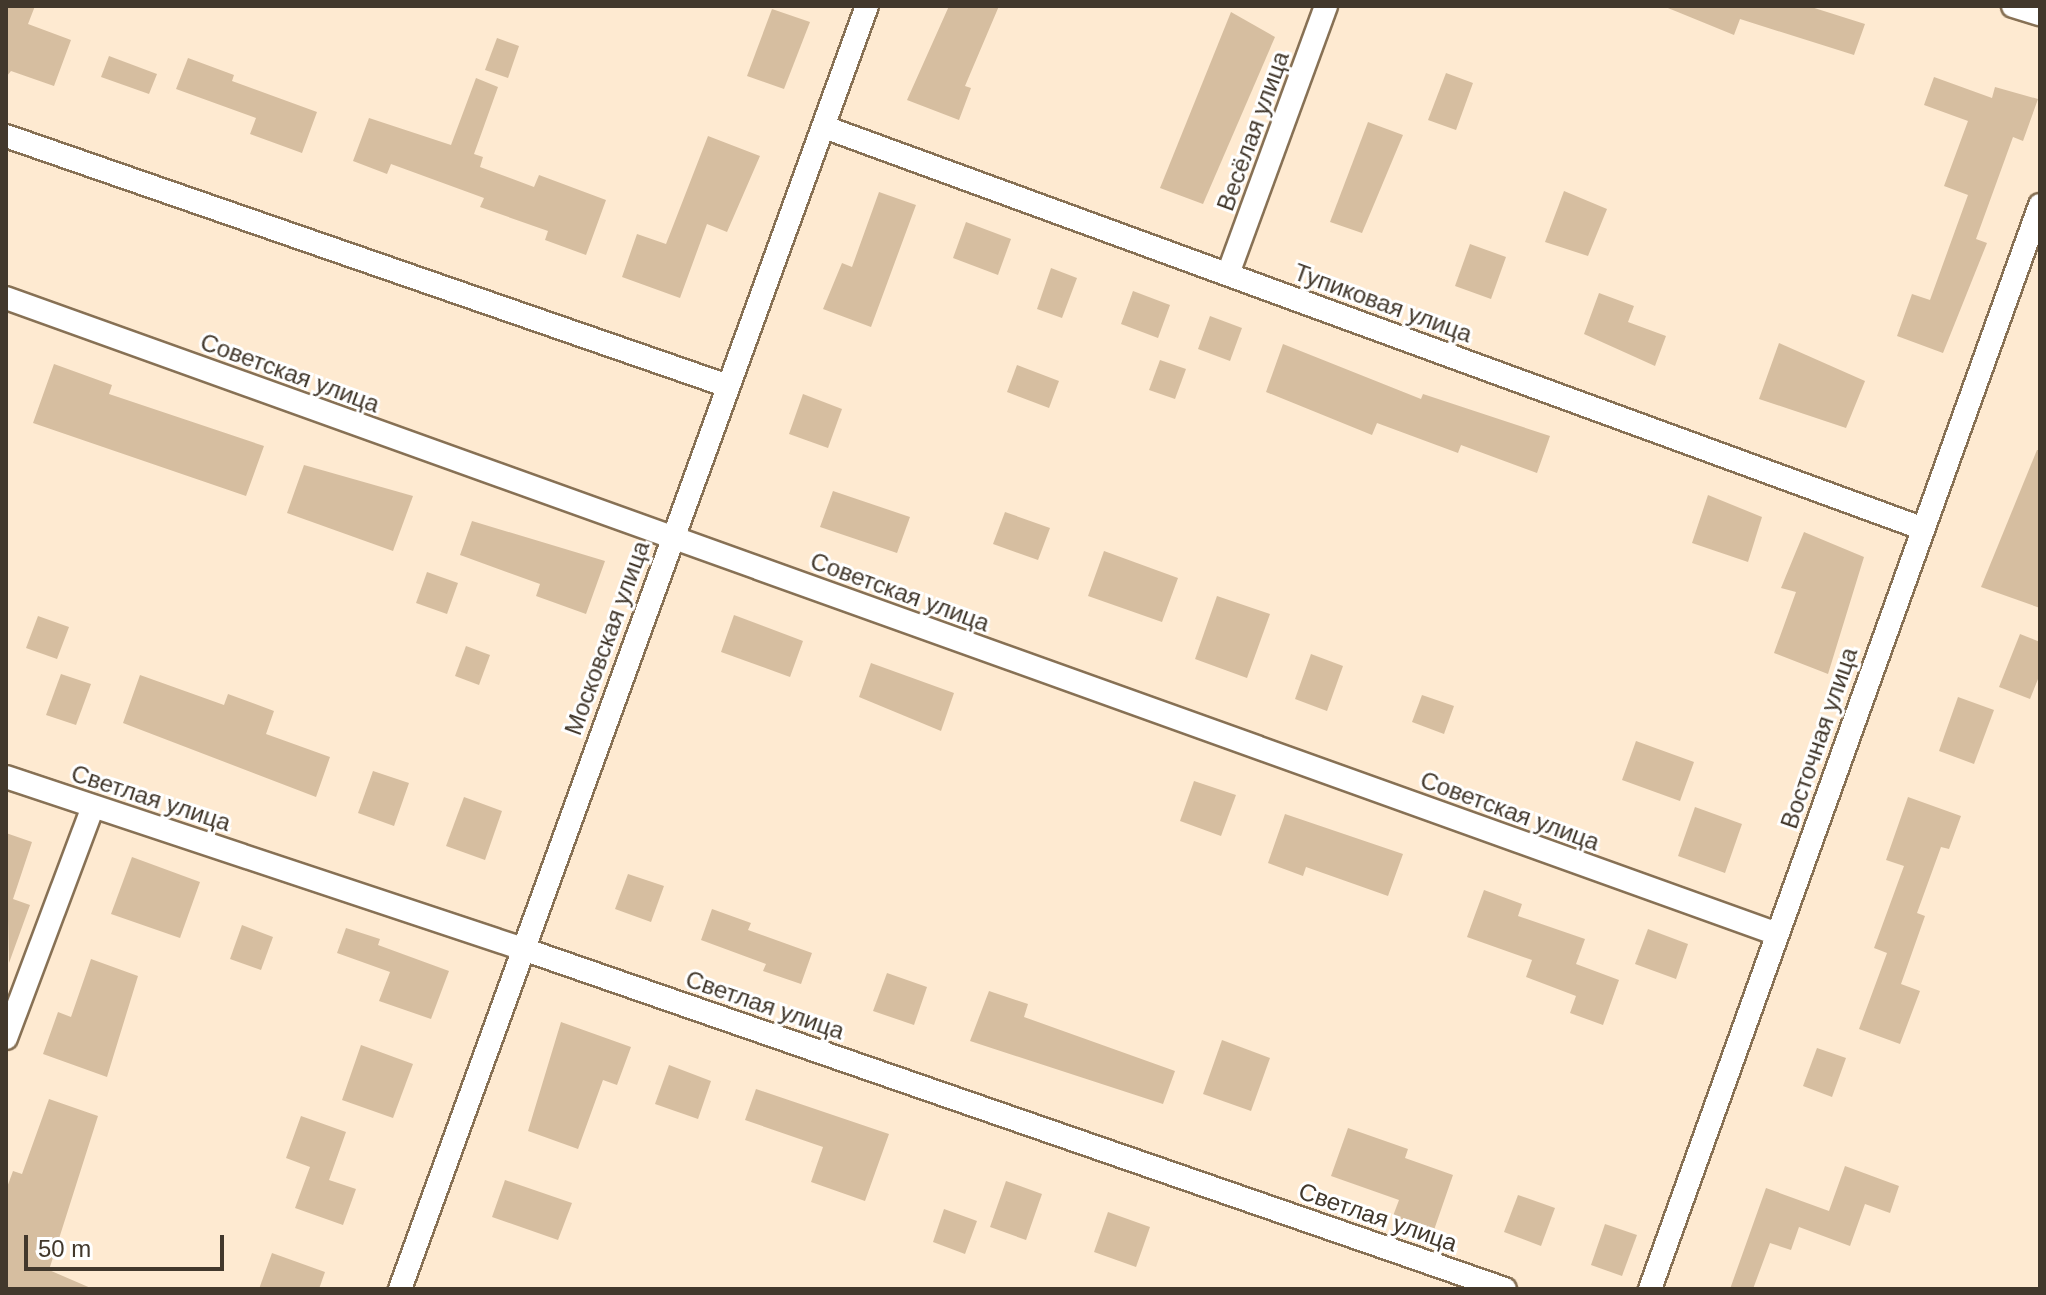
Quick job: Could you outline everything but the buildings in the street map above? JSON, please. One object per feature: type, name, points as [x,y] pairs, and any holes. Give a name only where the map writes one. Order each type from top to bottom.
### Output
[{"type":"street","name":"Московская улица","points":[[400,1289],[671,538],[827,128],[867,6]]},
{"type":"street","name":"Весёлая улица","points":[[1228,274],[1326,6]]},
{"type":"street","points":[[2013,6],[2040,14]]},
{"type":"street","name":"Тупиковая улица","points":[[827,128],[1921,528]]},
{"type":"street","points":[[6,136],[728,386]]},
{"type":"street","name":"Восточная улица","points":[[1650,1289],[1921,528],[2040,205]]},
{"type":"street","name":"Советская улица","points":[[6,298],[1777,934]]},
{"type":"street","name":"Светлая улица","points":[[6,777],[523,949],[1505,1289]]},
{"type":"street","points":[[6,1038],[93,807]]}]
